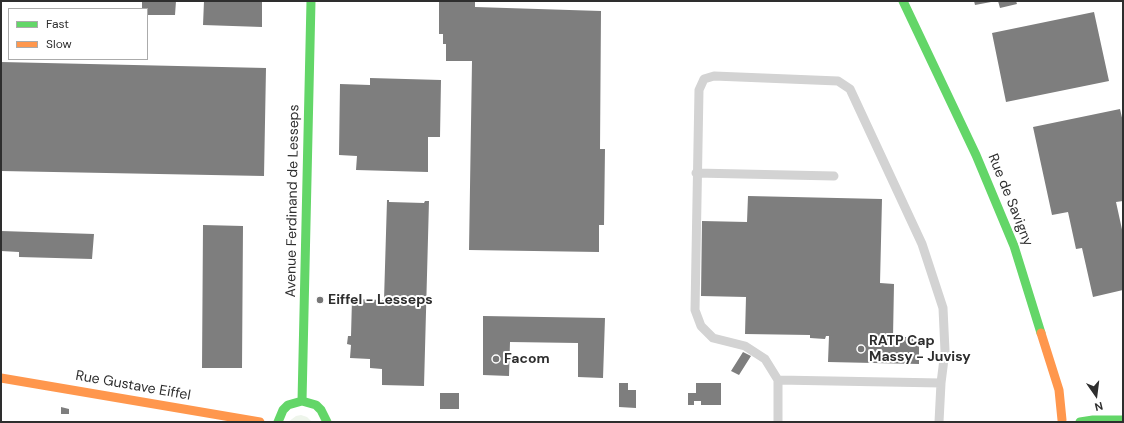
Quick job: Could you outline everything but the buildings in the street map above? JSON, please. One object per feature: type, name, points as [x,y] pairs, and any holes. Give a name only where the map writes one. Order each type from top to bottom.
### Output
[{"type":"street","name":"Avenue Ferdinand de Lesseps","points":[[302,401],[311,1]]},
{"type":"street","name":"Rue de Savigny","points":[[903,1],[976,155],[1014,246],[1059,390],[1062,421]]},
{"type":"street","name":"Rue Gustave Eiffel","points":[[1,378],[260,422]]},
{"type":"street","points":[[278,422],[283,410],[288,405],[302,401],[310,402],[316,405],[321,410],[327,422]]},
{"type":"street","points":[[1080,422],[1093,420],[1123,420]]},
{"type":"lane","points":[[778,422],[778,380],[764,359],[745,346],[713,338],[701,326],[695,310],[698,90],[704,79],[714,76],[838,82],[850,89],[922,244],[943,308],[945,351],[941,383],[939,422]]},
{"type":"lane","points":[[696,173],[834,176]]},
{"type":"lane","points":[[778,380],[941,383]]},
{"type":"shaded area","points":[[301,415],[307,417],[312,422],[288,422],[296,416]]},
{"type":"traffic: fast","points":[[302,401],[311,1]]},
{"type":"traffic: fast","points":[[903,1],[976,155],[1014,246],[1041,333]]},
{"type":"traffic: fast","points":[[278,422],[283,410],[288,405],[302,401],[316,405],[321,410],[327,422]]},
{"type":"traffic: fast","points":[[1080,422],[1093,420],[1123,420]]},
{"type":"traffic: slow","points":[[1041,333],[1059,390],[1062,420]]},
{"type":"traffic: slow","points":[[1,378],[260,422]]},
{"type":"place","name":"Eiffel - Lesseps","points":[[320,300]]},
{"type":"place","name":"RATP Cap Massy - Juvisy","points":[[861,349]]},
{"type":"place","name":"Facom","points":[[496,359]]}]
